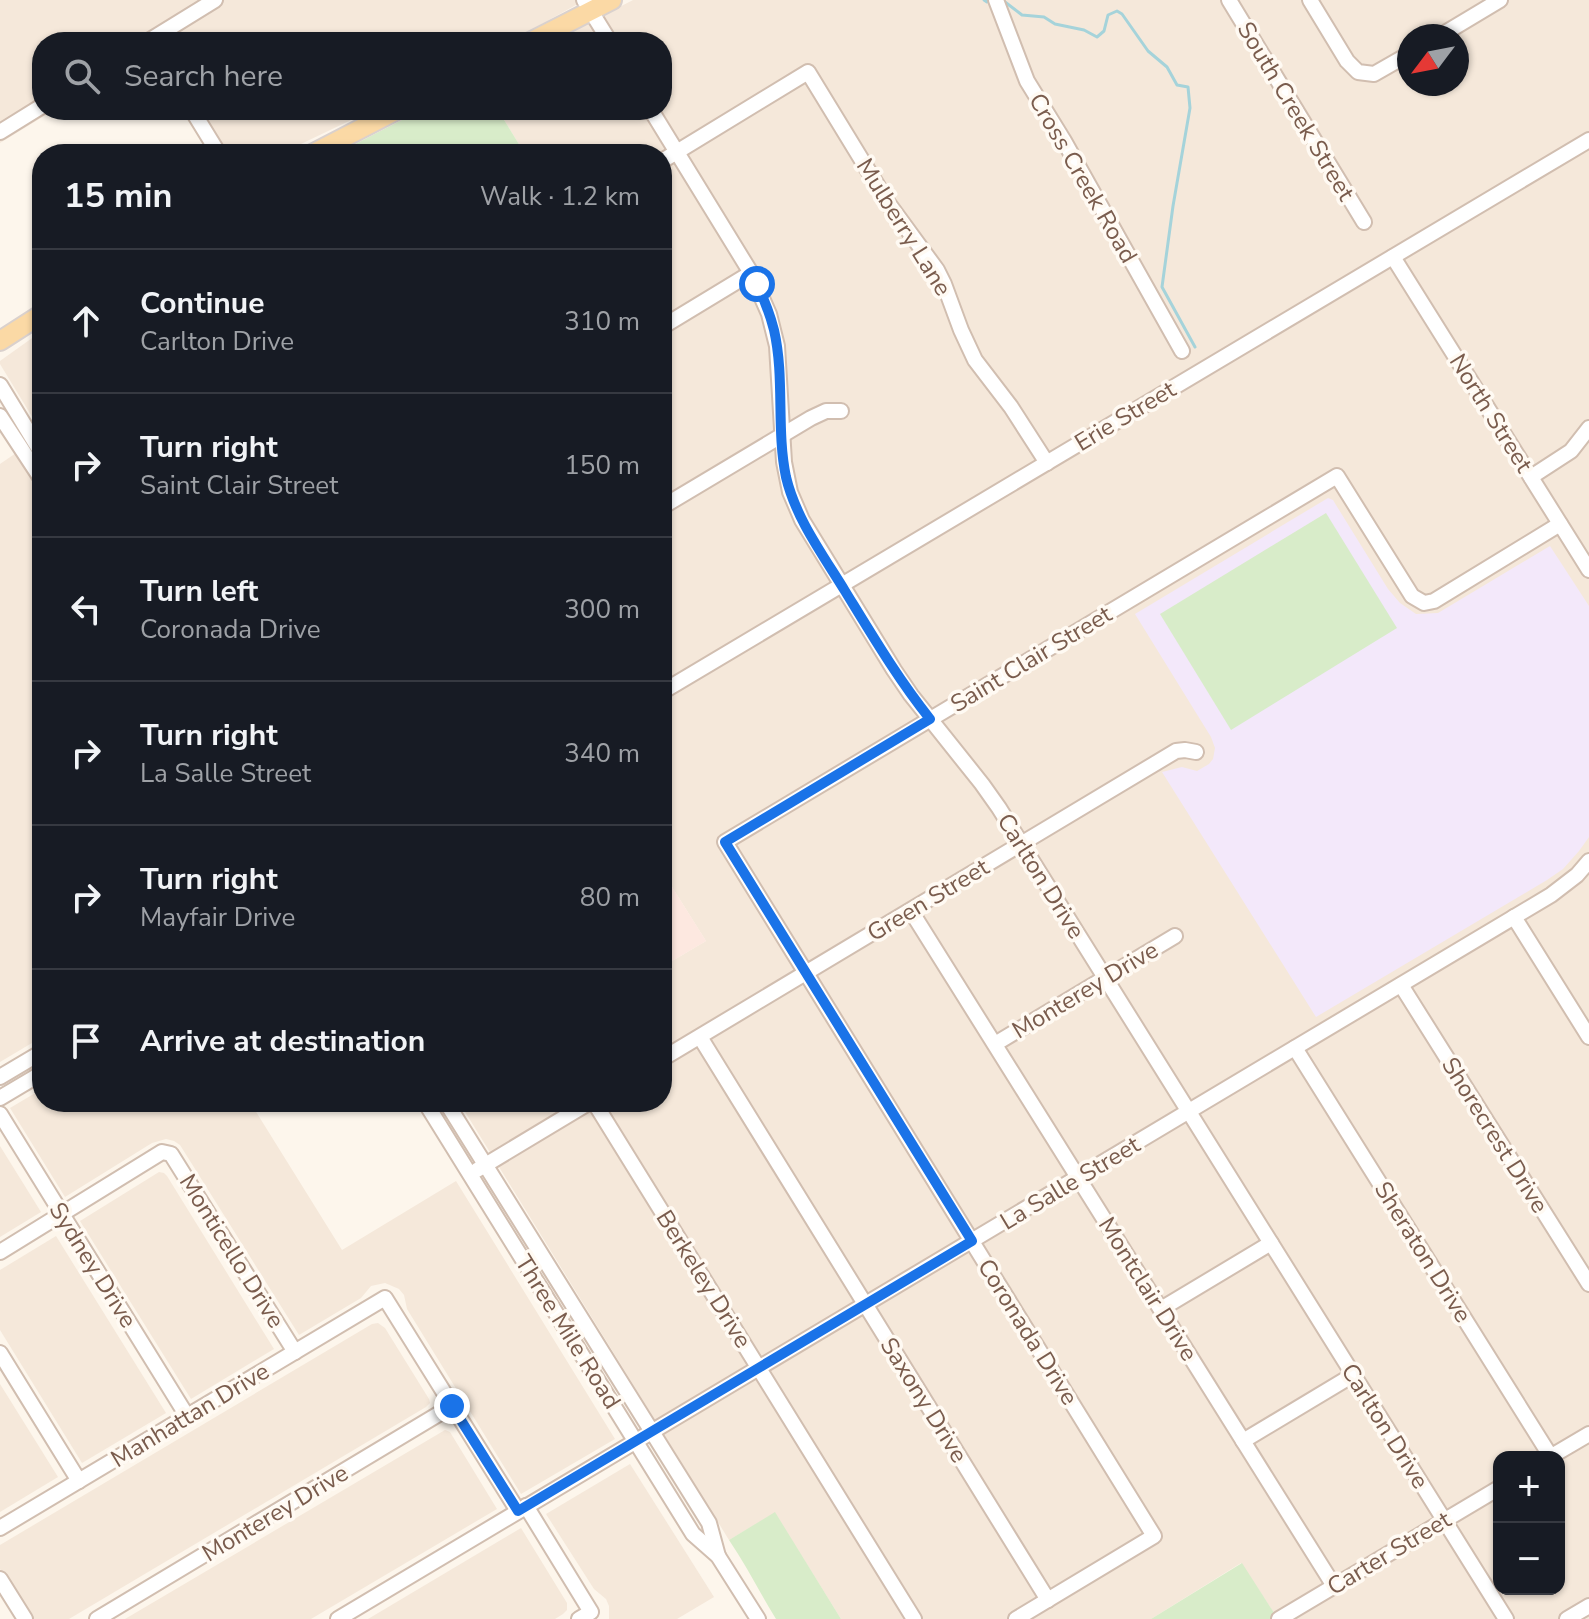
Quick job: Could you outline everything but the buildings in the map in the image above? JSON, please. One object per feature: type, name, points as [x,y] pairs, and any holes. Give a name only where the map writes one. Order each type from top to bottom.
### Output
[{"type":"main road","points":[[546,32],[588,6],[612,0]]},
{"type":"main road","points":[[331,144],[378,120]]},
{"type":"main road","points":[[0,341],[32,320]]},
{"type":"street","points":[[163,32],[215,0]]},
{"type":"street","name":"Cross Creek Road","points":[[996,0],[1027,81],[1182,351]]},
{"type":"street","name":"South Creek Street","points":[[1229,0],[1364,222]]},
{"type":"street","points":[[1310,0],[1347,61],[1358,72],[1374,74],[1397,61]]},
{"type":"street","points":[[1460,24],[1500,0]]},
{"type":"street","points":[[588,6],[604,32]]},
{"type":"street","name":"Mulberry Lane","points":[[677,152],[808,72],[888,203],[937,270],[975,360],[1011,407],[1047,463]]},
{"type":"street","points":[[0,132],[32,112]]},
{"type":"street","points":[[198,120],[213,144]]},
{"type":"street","name":"Carlton Drive","points":[[657,120],[764,299],[774,330],[778,362],[786,477],[796,507],[894,670],[982,784],[1021,845],[1506,1619]]},
{"type":"street","name":"Erie Street","points":[[672,686],[1589,140]]},
{"type":"street","points":[[672,155],[677,152]]},
{"type":"street","name":"North Street","points":[[1393,257],[1589,570]]},
{"type":"street","points":[[672,321],[751,273]]},
{"type":"street","points":[[0,385],[32,438]]},
{"type":"street","points":[[672,501],[811,418],[826,411],[841,411]]},
{"type":"street","points":[[0,416],[32,465]]},
{"type":"street","points":[[1531,477],[1571,451],[1589,428]]},
{"type":"street","name":"Saint Clair Street","points":[[725,842],[1337,476],[1412,596],[1424,603],[1434,601],[1560,524]]},
{"type":"street","name":"Green Street","points":[[672,1053],[1176,751],[1196,752]]},
{"type":"street","name":"Coronada Drive","points":[[725,842],[1154,1536],[1048,1600]]},
{"type":"street","name":"La Salle Street","points":[[338,1619],[1514,917],[1566,885],[1589,861]]},
{"type":"street","name":"Montclair Drive","points":[[911,911],[1334,1586]]},
{"type":"street","points":[[1514,917],[1589,1037]]},
{"type":"street","name":"Monterey Drive","points":[[995,1044],[1175,936]]},
{"type":"street","name":"Shorecrest Drive","points":[[1401,985],[1589,1284]]},
{"type":"street","name":"Saxony Drive","points":[[700,1037],[1048,1600]]},
{"type":"street","name":"Sheraton Drive","points":[[1295,1048],[1547,1451]]},
{"type":"street","points":[[0,1077],[32,1058]]},
{"type":"street","points":[[0,1098],[32,1079]]},
{"type":"street","name":"Three Mile Road","points":[[431,1112],[693,1534],[718,1556],[758,1619]]},
{"type":"street","name":"Three Mile Road","points":[[452,1112],[709,1523],[718,1556]]},
{"type":"street","points":[[470,1174],[575,1112]]},
{"type":"street","name":"Berkeley Drive","points":[[598,1112],[914,1619]]},
{"type":"street","name":"Sydney Drive","points":[[0,1114],[187,1416]]},
{"type":"street","name":"Monticello Drive","points":[[61,1214],[162,1152],[171,1154],[295,1352]]},
{"type":"street","points":[[0,1252],[61,1214]]},
{"type":"street","points":[[1161,1309],[1271,1243]]},
{"type":"street","name":"Manhattan Drive","points":[[0,1528],[385,1298],[452,1406]]},
{"type":"street","points":[[0,1353],[79,1481]]},
{"type":"street","points":[[1243,1441],[1353,1375]]},
{"type":"street","points":[[452,1406],[522,1509],[585,1615]]},
{"type":"street","name":"Monterey Drive","points":[[97,1619],[452,1406]]},
{"type":"street","points":[[1561,1451],[1589,1434]]},
{"type":"street","name":"Carter Street","points":[[1279,1619],[1493,1491]]},
{"type":"street","points":[[0,1579],[25,1619]]},
{"type":"street","points":[[1016,1619],[1048,1600]]},
{"type":"street","points":[[1567,1619],[1589,1606]]},
{"type":"shaded area","points":[[0,0],[585,0],[527,32],[32,32],[32,120],[38,120],[0,143]]},
{"type":"shaded area","points":[[633,0],[1589,0],[1589,1619],[1278,1619],[1241,1563],[1151,1619],[841,1619],[775,1513],[729,1540],[465,1112],[672,1112],[672,961],[706,941],[672,887],[672,144],[519,144],[504,120],[672,120],[672,32],[571,32]]},
{"type":"shaded area","points":[[206,120],[351,120],[301,144],[220,144]]},
{"type":"shaded area","points":[[32,338],[32,417],[0,364]]},
{"type":"shaded area","points":[[19,451],[32,472],[32,1043],[0,1062],[0,464]]},
{"type":"shaded area","points":[[1328,498],[1333,500],[1388,589],[1400,603],[1416,614],[1438,613],[1550,546],[1589,606],[1589,837],[1563,869],[1547,880],[1316,1017],[1162,772],[1182,767],[1197,771],[1213,759],[1215,748],[1135,614]]},
{"type":"shaded area","points":[[672,887],[706,941],[672,961]]},
{"type":"shaded area","points":[[32,1095],[32,1112],[256,1112],[342,1250],[456,1181],[615,1439],[521,1494],[407,1309],[404,1295],[399,1289],[385,1283],[371,1286],[361,1298],[299,1335],[180,1145],[166,1139],[152,1143],[65,1197],[10,1108]]},
{"type":"shaded area","points":[[0,1146],[41,1212],[0,1237]]},
{"type":"shaded area","points":[[159,1172],[167,1176],[274,1349],[191,1399],[80,1221]]},
{"type":"shaded area","points":[[56,1236],[166,1413],[82,1463],[0,1330],[0,1270]]},
{"type":"shaded area","points":[[378,1323],[385,1328],[429,1399],[426,1407],[69,1619],[31,1619],[0,1569],[0,1545]]},
{"type":"shaded area","points":[[0,1384],[58,1477],[0,1512]]},
{"type":"shaded area","points":[[445,1430],[450,1432],[497,1509],[311,1619],[125,1619]]},
{"type":"shaded area","points":[[630,1464],[714,1597],[677,1619],[609,1619],[606,1599],[594,1589],[546,1514]]},
{"type":"shaded area","points":[[521,1528],[567,1603],[567,1610],[555,1619],[368,1619]]},
{"type":"green space","points":[[402,120],[504,120],[519,144],[355,144]]},
{"type":"green space","points":[[1326,513],[1397,628],[1231,730],[1160,614]]},
{"type":"green space","points":[[775,1512],[841,1619],[776,1619],[729,1540]]},
{"type":"green space","points":[[1242,1563],[1278,1619],[1151,1619]]},
{"type":"waterway","points":[[1005,2],[1022,15],[1044,17],[1055,24],[1084,30],[1097,37],[1104,31],[1108,15],[1117,11],[1148,51],[1167,67],[1177,85],[1188,87],[1190,108],[1162,287],[1195,347]]},
{"type":"route","points":[[452,1406],[518,1511],[972,1241],[725,842],[930,719],[894,670],[840,584],[802,520],[790,492],[784,462],[777,346],[757,284]]}]
